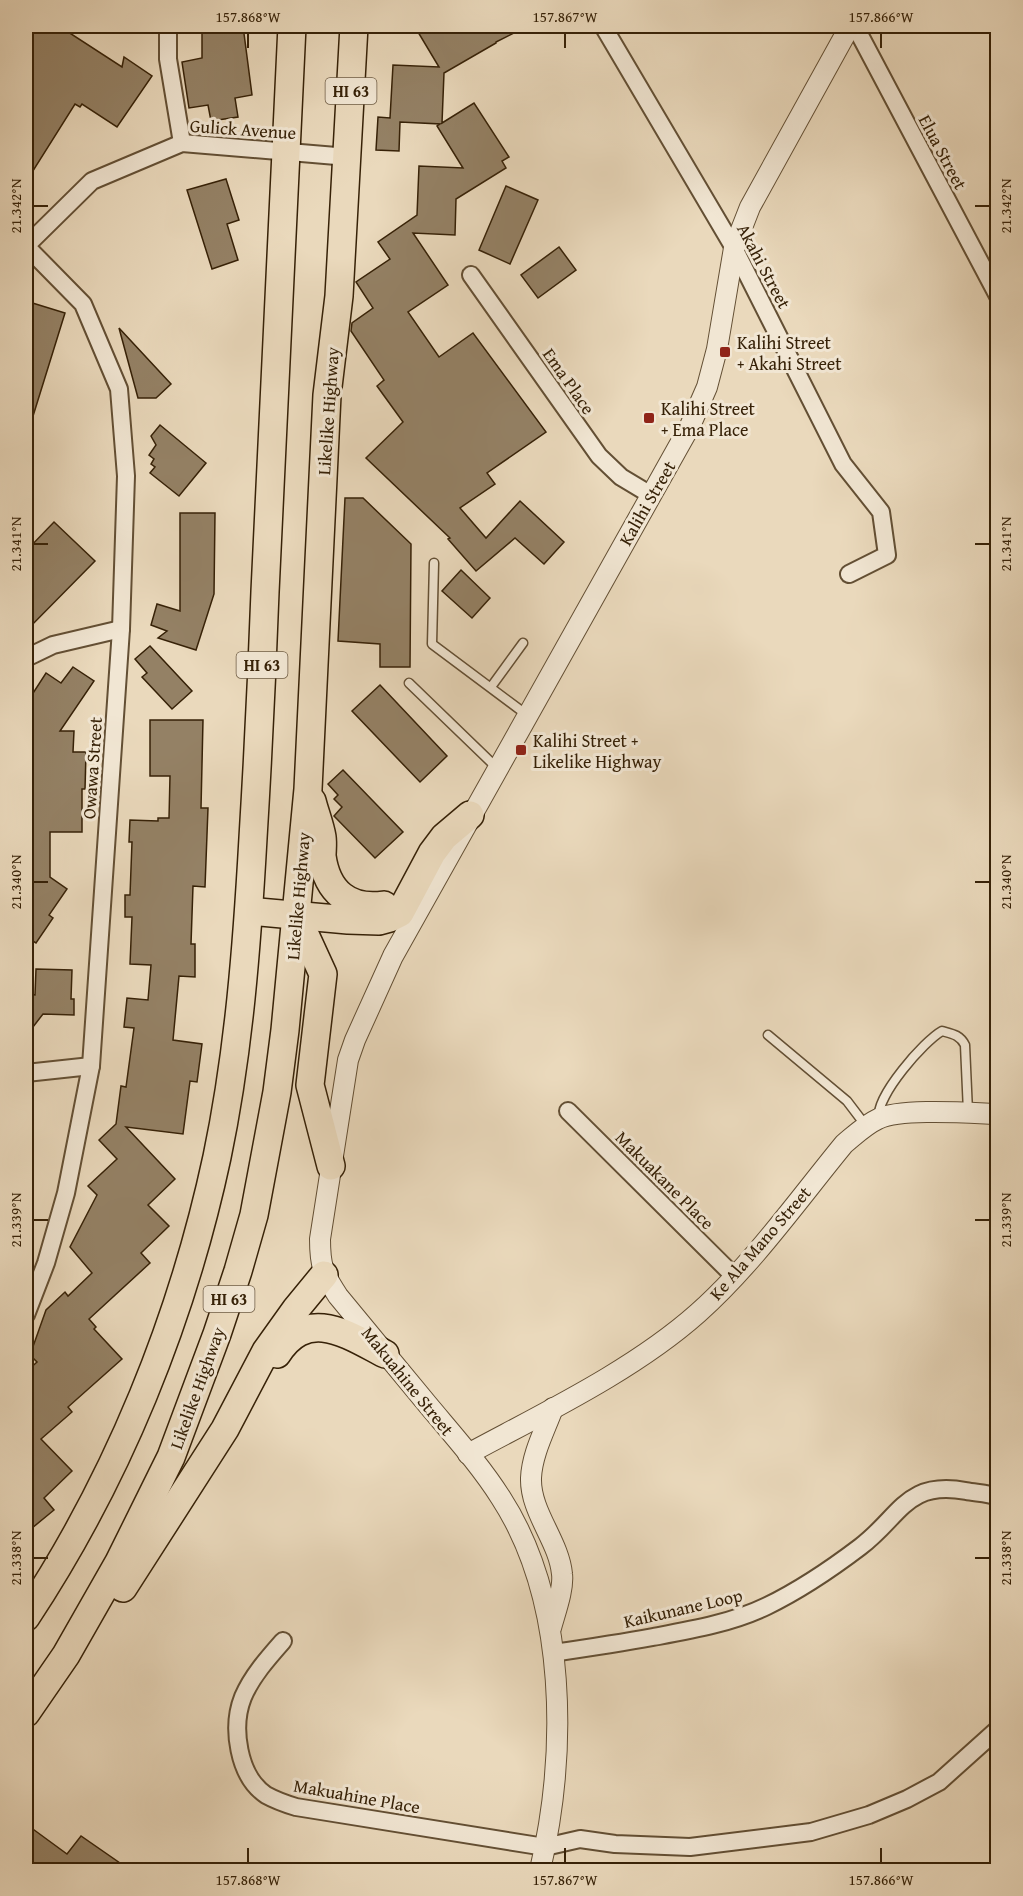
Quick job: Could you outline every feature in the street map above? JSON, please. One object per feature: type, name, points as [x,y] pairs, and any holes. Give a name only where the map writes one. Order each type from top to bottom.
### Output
[{"type":"highway","name":"HI 63","points":[[26,1617],[67,1550],[116,1457],[142,1398],[184,1282],[217,1156],[238,1027],[249,911],[292,26]]},
{"type":"highway","name":"Likelike Highway","points":[[26,1713],[66,1655],[119,1562],[171,1457],[238,1271],[254,1215],[277,1092],[285,1030],[308,789],[327,395],[339,296],[354,26]]},
{"type":"highway","points":[[308,789],[323,839],[322,855],[326,871],[337,892],[354,904],[366,907],[384,905],[444,837],[470,815]]},
{"type":"highway","points":[[249,911],[348,920],[379,921],[390,918],[400,913],[432,853]]},
{"type":"highway","points":[[295,914],[323,975],[310,1085],[331,1166]]},
{"type":"highway","points":[[66,1655],[101,1622],[225,1429],[266,1351],[324,1275]]},
{"type":"highway","points":[[225,1429],[241,1411],[282,1346],[300,1332],[321,1327],[339,1330],[386,1354]]},
{"type":"street","points":[[168,26],[168,59],[182,143]]},
{"type":"street","name":"Akahi Street","points":[[603,26],[734,248],[843,464],[881,512],[887,555],[849,574]]},
{"type":"street","name":"Kalihi Street","points":[[425,896],[690,426],[707,387],[717,349],[734,248],[750,207],[850,26]]},
{"type":"street","name":"Elua Street","points":[[855,26],[998,296]]},
{"type":"street","name":"Gulick Avenue","points":[[26,246],[93,181],[182,143],[348,157]]},
{"type":"street","name":"Owawa Street","points":[[26,246],[83,304],[119,389],[126,476],[121,629],[91,1066],[66,1193],[46,1263],[26,1315]]},
{"type":"street","name":"Ema Place","points":[[471,275],[599,456],[621,477],[651,495]]},
{"type":"street","points":[[26,658],[52,645],[121,629]]},
{"type":"street","name":"Makuahine Street","points":[[425,896],[393,956],[355,1040],[344,1081],[320,1239],[320,1258],[324,1275],[338,1296],[468,1454],[501,1498],[524,1542],[540,1592],[552,1644],[557,1695],[553,1792],[540,1870]]},
{"type":"street","points":[[26,1073],[91,1066]]},
{"type":"street","name":"Makuakane Place","points":[[568,1111],[735,1277]]},
{"type":"street","points":[[873,1122],[901,1113],[998,1114]]},
{"type":"street","name":"Ke Ala Mano Street","points":[[468,1454],[654,1349],[698,1313],[735,1277],[844,1144],[873,1122]]},
{"type":"street","points":[[552,1644],[563,1578],[561,1563],[535,1500],[531,1480],[534,1461],[553,1408]]},
{"type":"street","name":"Kaikunane Loop","points":[[552,1644],[684,1631],[729,1620],[766,1606],[843,1560],[876,1535],[906,1501],[922,1493],[935,1489],[955,1489],[998,1497]]},
{"type":"street","name":"Makuahine Place","points":[[283,1641],[253,1679],[239,1712],[238,1744],[242,1759],[255,1784],[265,1794],[296,1807],[545,1847]]},
{"type":"street","points":[[545,1847],[580,1839],[615,1844],[690,1847],[810,1832],[869,1815],[939,1782],[998,1730]]},
{"type":"lane","points":[[434,563],[432,644],[527,715]]},
{"type":"lane","points":[[491,687],[523,643]]},
{"type":"lane","points":[[409,683],[498,768]]},
{"type":"lane","points":[[768,1035],[873,1122],[891,1087],[933,1036],[942,1031],[954,1034],[962,1038],[965,1046],[968,1113]]},
{"type":"building","points":[[34,26],[59,26],[122,67],[124,57],[152,76],[117,127],[82,104],[80,107],[75,104],[26,182],[26,37]]},
{"type":"building","points":[[202,26],[243,26],[252,95],[235,98],[238,117],[211,121],[208,105],[189,108],[182,62],[202,58]]},
{"type":"building","points":[[429,26],[528,26],[444,73],[442,123],[474,103],[509,157],[502,161],[506,168],[456,199],[455,235],[413,233],[448,285],[408,312],[439,357],[473,333],[546,432],[487,473],[495,484],[460,508],[486,538],[520,501],[564,542],[544,564],[515,538],[476,571],[448,539],[450,538],[366,458],[403,422],[377,386],[384,380],[351,331],[352,323],[373,308],[356,282],[390,259],[378,242],[417,215],[419,166],[463,168],[437,126],[440,124],[400,122],[399,151],[376,150],[378,117],[390,118],[393,65],[439,67],[418,32]]},
{"type":"building","points":[[226,179],[239,220],[227,224],[238,260],[212,269],[187,190]]},
{"type":"building","points":[[506,186],[538,200],[510,264],[479,250]]},
{"type":"building","points":[[559,247],[576,270],[538,298],[521,275]]},
{"type":"building","points":[[26,301],[65,313],[29,429],[26,428]]},
{"type":"building","points":[[119,328],[171,384],[156,398],[138,398]]},
{"type":"building","points":[[160,425],[206,463],[179,496],[150,473],[155,467],[151,464],[154,459],[149,455],[156,445],[151,436]]},
{"type":"building","points":[[345,498],[363,498],[411,544],[410,667],[380,667],[380,644],[338,641]]},
{"type":"building","points":[[180,513],[215,513],[214,594],[196,650],[158,638],[167,631],[151,625],[157,604],[180,611]]},
{"type":"building","points":[[54,522],[95,561],[26,631],[26,551]]},
{"type":"building","points":[[461,570],[490,598],[472,618],[442,591]]},
{"type":"building","points":[[150,646],[192,691],[172,709],[142,677],[147,673],[135,659]]},
{"type":"building","points":[[73,667],[94,681],[60,731],[74,731],[73,752],[86,752],[85,789],[82,789],[82,832],[50,832],[50,877],[67,889],[49,915],[53,918],[36,943],[26,937],[26,851],[32,851],[32,759],[26,766],[26,704],[46,673],[61,683]]},
{"type":"building","points":[[380,685],[447,756],[420,782],[352,711]]},
{"type":"building","points":[[150,720],[203,720],[201,808],[208,808],[205,887],[193,886],[191,944],[195,944],[195,977],[179,976],[173,1040],[202,1044],[197,1082],[190,1081],[183,1134],[126,1127],[175,1179],[148,1205],[169,1226],[141,1253],[150,1263],[89,1319],[96,1327],[94,1329],[122,1359],[68,1407],[72,1412],[41,1439],[72,1471],[44,1498],[54,1510],[26,1533],[26,1372],[37,1362],[30,1355],[46,1310],[65,1292],[68,1296],[92,1273],[70,1247],[97,1195],[88,1186],[117,1159],[99,1140],[116,1124],[121,1086],[126,1087],[134,1028],[124,1027],[127,998],[148,1000],[151,965],[130,964],[132,917],[125,917],[125,895],[130,895],[132,842],[129,842],[130,820],[158,821],[158,818],[169,818],[170,776],[150,776]]},
{"type":"building","points":[[343,770],[403,832],[375,858],[334,816],[342,807],[334,799],[338,795],[328,784]]},
{"type":"building","points":[[36,969],[72,970],[71,999],[74,999],[74,1015],[43,1014],[26,1036],[26,994],[35,995]]},
{"type":"building","points":[[26,1824],[67,1854],[81,1836],[130,1870],[26,1870]]},
{"type":"waterway","points":[[995,1093],[998,1089]]},
{"type":"place","name":"Kalihi Street + Akahi Street","points":[[725,352]]},
{"type":"place","name":"Kalihi Street + Ema Place","points":[[649,418]]},
{"type":"place","name":"Kalihi Street + Likelike Highway","points":[[521,750]]}]
